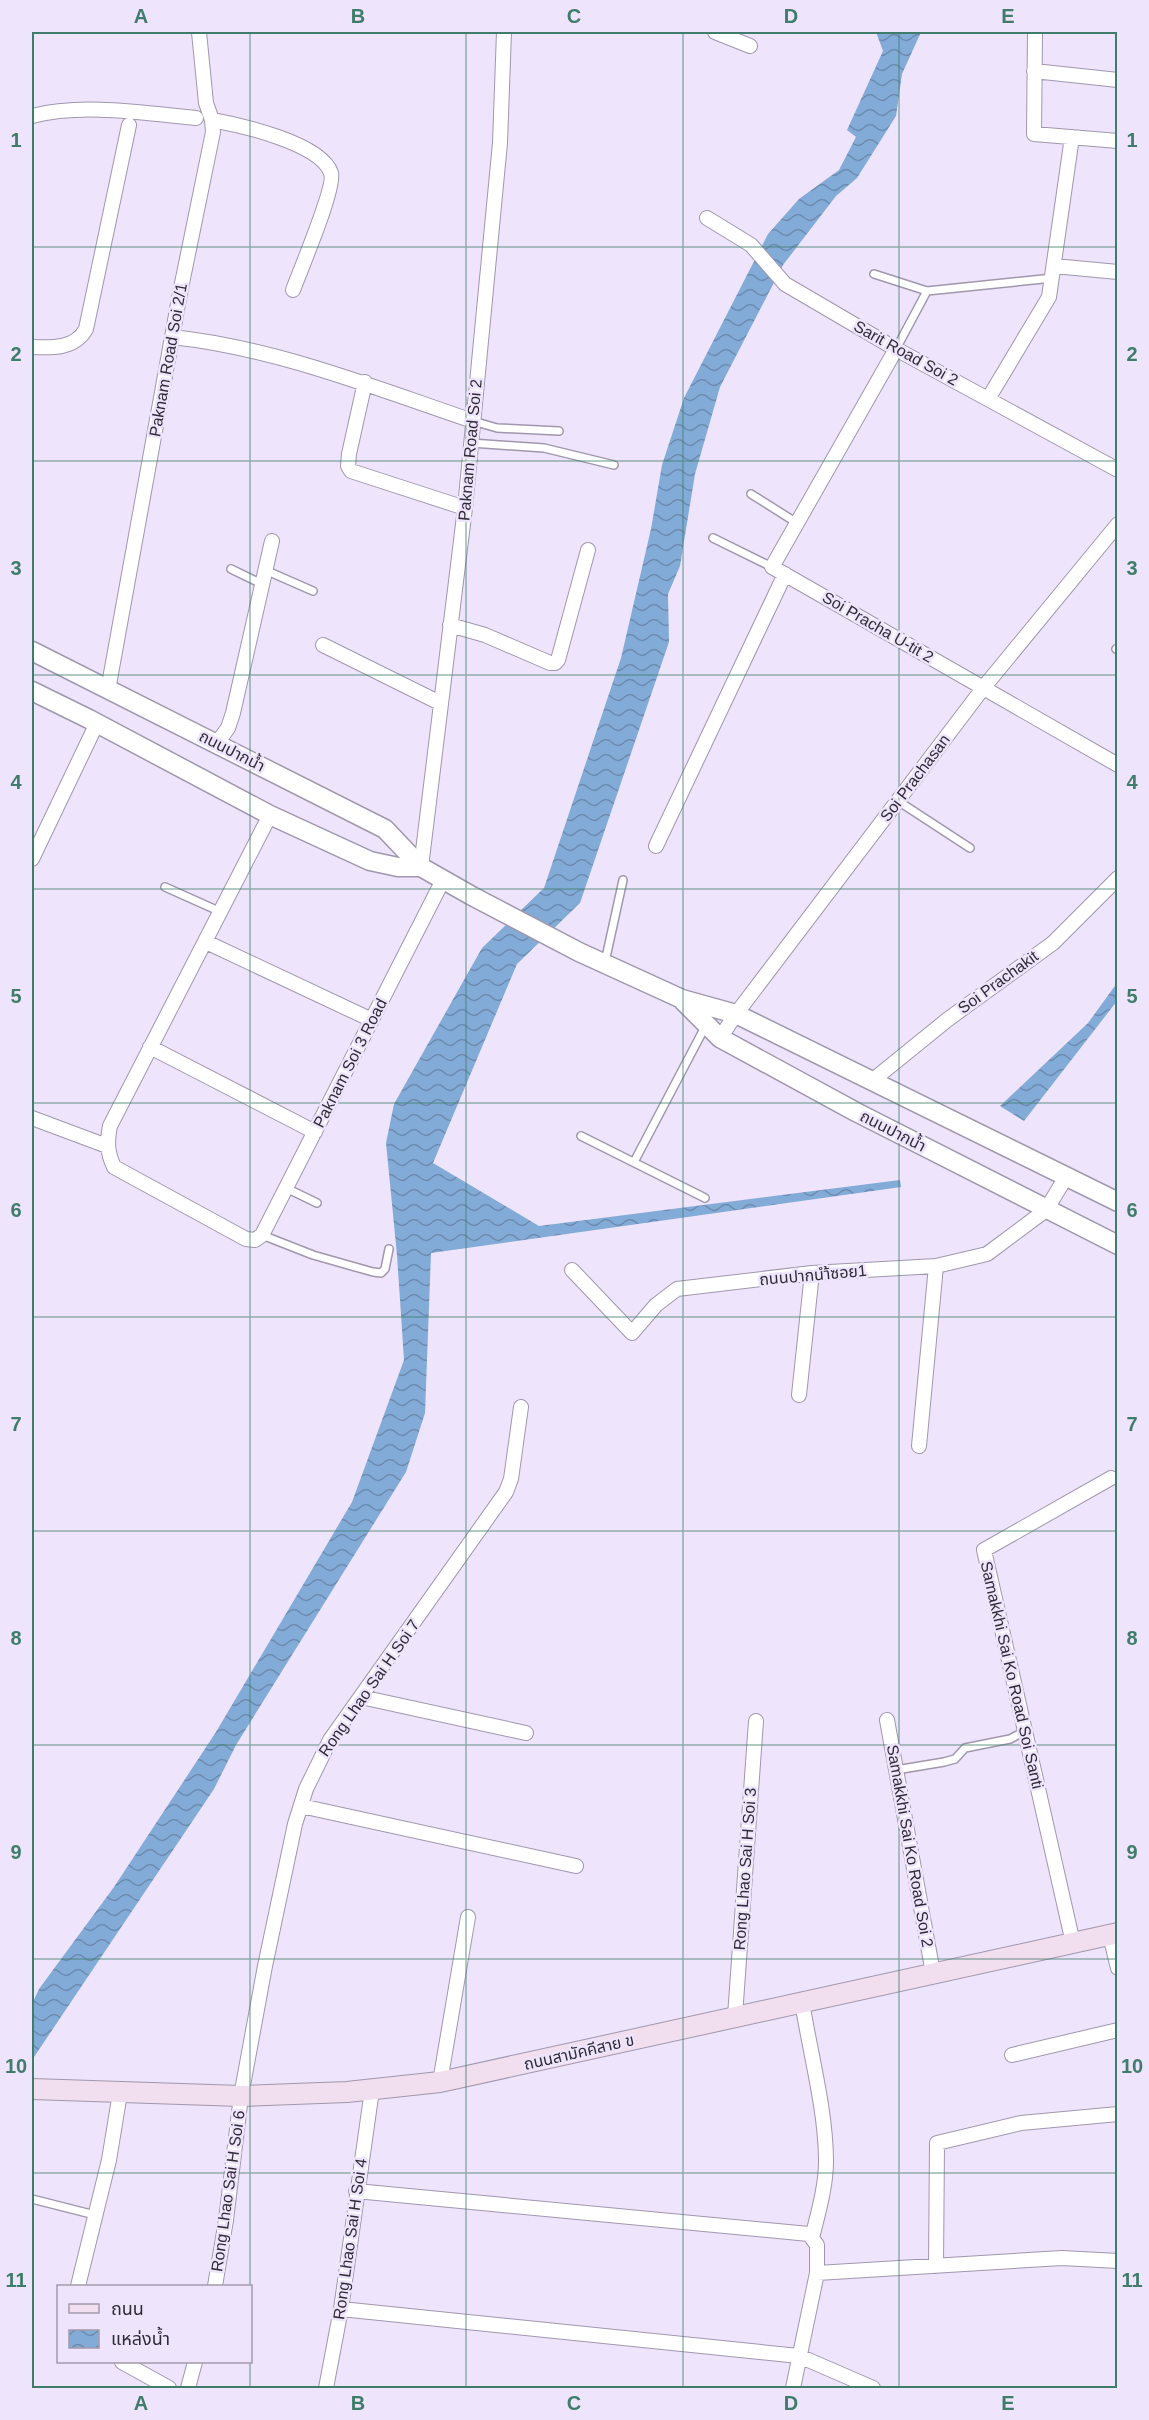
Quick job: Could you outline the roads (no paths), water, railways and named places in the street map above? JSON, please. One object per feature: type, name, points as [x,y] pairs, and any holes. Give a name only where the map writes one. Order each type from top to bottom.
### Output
[{"type":"main road","name":"ถนนสามัคคีสาย ข","points":[[32,2089],[241,2096],[372,2090],[440,2082],[1114,1934]]},
{"type":"street","name":"Paknam Road Soi 2/1","points":[[108,690],[172,337],[213,132],[212,120],[206,103],[199,32]]},
{"type":"street","name":"Paknam Road Soi 2","points":[[421,867],[465,508],[500,143],[504,32]]},
{"type":"street","points":[[715,32],[750,46]]},
{"type":"street","points":[[1035,32],[1034,134],[1118,141]]},
{"type":"street","points":[[1034,71],[1118,80]]},
{"type":"street","points":[[32,116],[64,111],[85,111],[196,118]]},
{"type":"street","points":[[212,120],[256,129],[283,138],[305,149],[325,164],[332,173],[321,214],[293,290]]},
{"type":"street","points":[[32,347],[51,348],[69,344],[81,337],[86,329],[129,125]]},
{"type":"street","points":[[988,399],[1049,297],[1072,137]]},
{"type":"street","name":"Sarit Road Soi 2","points":[[707,218],[751,245],[785,284],[896,349],[1118,470]]},
{"type":"street","points":[[1053,272],[1118,272]]},
{"type":"street","points":[[172,337],[196,340],[271,357],[365,382],[473,422]]},
{"type":"street","points":[[772,567],[896,349]]},
{"type":"street","points":[[365,382],[349,454],[348,466],[351,471],[465,508]]},
{"type":"street","name":"Soi Prachasan","points":[[720,1038],[984,687],[1118,524]]},
{"type":"street","points":[[217,743],[228,728],[272,541]]},
{"type":"street","points":[[450,625],[485,635],[550,663],[555,663],[558,660],[588,550]]},
{"type":"street","name":"Soi Pracha U-tit 2","points":[[772,567],[1118,765]]},
{"type":"street","points":[[656,846],[785,574]]},
{"type":"street","points":[[323,645],[440,703]]},
{"type":"street","name":"ถนนปากน้ำ","points":[[32,651],[385,829],[421,867],[579,952],[682,999],[711,1016],[736,1014],[1118,1202]]},
{"type":"street","name":"ถนนปากน้ำ","points":[[32,691],[270,815],[370,861],[398,867],[421,867]]},
{"type":"street","points":[[32,859],[97,723]]},
{"type":"street","points":[[256,1238],[114,1167],[107,1153],[107,1146],[110,1126],[270,815]]},
{"type":"street","name":"Soi Prachakit","points":[[873,1080],[947,1020],[1053,943],[1118,878]]},
{"type":"street","name":"Paknam Soi 3 Road","points":[[256,1238],[286,1188],[443,880]]},
{"type":"street","points":[[206,942],[372,1020]]},
{"type":"street","name":"ถนนปากน้ำ","points":[[711,1016],[720,1038],[856,1112],[1118,1245]]},
{"type":"street","points":[[150,1047],[315,1132]]},
{"type":"street","points":[[32,1118],[107,1146]]},
{"type":"street","name":"ถนนปากนำ้ซอย1","points":[[572,1270],[632,1334],[656,1305],[677,1289],[812,1273],[936,1266],[987,1254],[1046,1210],[1066,1177]]},
{"type":"street","points":[[919,1446],[936,1266]]},
{"type":"street","points":[[799,1395],[812,1273]]},
{"type":"street","name":"Rong Lhao Sai H Soi 7","points":[[241,2096],[277,1902],[301,1806],[315,1769],[330,1740],[506,1492],[511,1479],[521,1407]]},
{"type":"street","name":"Samakkhi Sai Ko Road Soi Santi","points":[[1073,1943],[984,1550],[1112,1478]]},
{"type":"street","points":[[361,1697],[526,1733]]},
{"type":"street","name":"Samakkhi Sai Ko Road Soi 2","points":[[887,1720],[933,1973]]},
{"type":"street","name":"Rong Lhao Sai H Soi 3","points":[[735,2016],[756,1721]]},
{"type":"street","points":[[301,1806],[576,1866]]},
{"type":"street","points":[[440,2082],[468,1917]]},
{"type":"street","points":[[1114,1934],[1118,1968]]},
{"type":"street","points":[[802,2002],[822,2120],[826,2162],[821,2202],[812,2238]]},
{"type":"street","points":[[1012,2055],[1118,2030]]},
{"type":"street","name":"Rong Lhao Sai H Soi 4","points":[[326,2388],[341,2309],[372,2090]]},
{"type":"street","points":[[78,2285],[109,2160],[120,2092]]},
{"type":"street","name":"Rong Lhao Sai H Soi 6","points":[[215,2285],[226,2220],[241,2096]]},
{"type":"street","points":[[936,2266],[937,2143],[1021,2123],[1118,2114]]},
{"type":"street","points":[[356,2191],[806,2234],[817,2246],[817,2273],[793,2388]]},
{"type":"street","points":[[817,2273],[1062,2258],[1118,2260]]},
{"type":"street","points":[[341,2309],[799,2355],[873,2388]]},
{"type":"street","points":[[125,2363],[169,2388]]},
{"type":"street","points":[[188,2388],[194,2363]]},
{"type":"lane","points":[[874,274],[927,291],[1053,272]]},
{"type":"lane","points":[[896,349],[927,291]]},
{"type":"lane","points":[[473,422],[497,428],[559,431]]},
{"type":"lane","points":[[471,443],[544,448],[614,465]]},
{"type":"lane","points":[[751,494],[797,523]]},
{"type":"lane","points":[[713,538],[772,567]]},
{"type":"lane","points":[[231,570],[313,591]]},
{"type":"lane","points":[[898,801],[970,848]]},
{"type":"lane","points":[[604,963],[623,880]]},
{"type":"lane","points":[[165,887],[221,912]]},
{"type":"lane","points":[[633,1162],[711,1016]]},
{"type":"lane","points":[[581,1136],[705,1198]]},
{"type":"lane","points":[[286,1188],[317,1203]]},
{"type":"lane","points":[[256,1238],[313,1256],[381,1273],[385,1269],[389,1250]]},
{"type":"lane","points":[[896,1770],[954,1759],[965,1748],[1010,1739],[1025,1731]]},
{"type":"lane","points":[[32,2199],[95,2215]]},
{"type":"water","points":[[876,32],[921,32],[902,74],[896,116],[857,178],[836,196],[783,265],[720,387],[695,474],[680,566],[668,594],[669,642],[580,903],[517,964],[433,1163],[539,1226],[900,1180],[901,1187],[431,1253],[425,1413],[406,1472],[236,1745],[214,1789],[32,2060],[32,2004],[39,1989],[114,1887],[216,1732],[352,1502],[404,1360],[386,1143],[394,1104],[482,948],[544,888],[621,658],[651,529],[662,465],[684,398],[768,234],[799,199],[839,170],[856,137],[847,130],[883,51]]},
{"type":"water","points":[[1117,983],[1117,1001],[1024,1121],[1000,1106],[1088,1023]]}]
